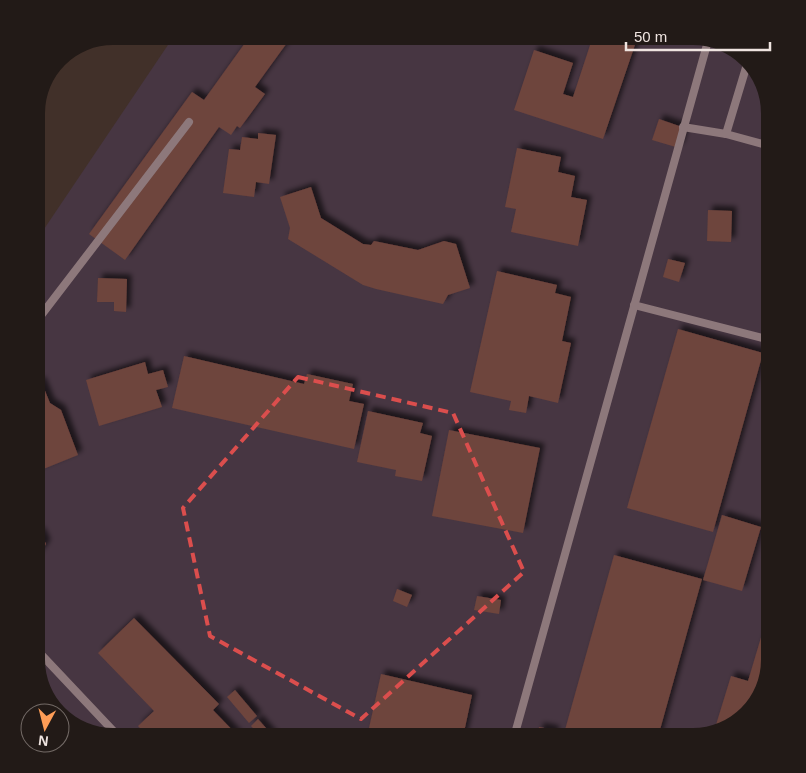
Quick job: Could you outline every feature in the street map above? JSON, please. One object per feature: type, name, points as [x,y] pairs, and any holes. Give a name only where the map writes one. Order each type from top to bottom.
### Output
[{"type":"lane","points":[[516,728],[707,46]]},
{"type":"lane","points":[[726,134],[745,70]]},
{"type":"lane","points":[[45,310],[190,122]]},
{"type":"lane","points":[[684,127],[726,134],[761,144]]},
{"type":"lane","points":[[634,305],[761,338]]},
{"type":"lane","points":[[45,659],[110,728]]},
{"type":"highlighted area","points":[[298,377],[453,413],[524,572],[361,719],[210,636],[183,508]]},
{"type":"shaded area","points":[[168,45],[693,45],[719,50],[741,65],[756,87],[761,109],[761,660],[756,686],[741,708],[719,723],[693,728],[113,728],[87,723],[70,712],[70,703],[61,703],[50,686],[45,664],[45,228]]},
{"type":"building","points":[[244,45],[285,45],[255,87],[265,94],[240,128],[237,126],[231,135],[219,127],[125,260],[89,234],[192,92],[204,100]]},
{"type":"building","points":[[590,45],[635,45],[603,139],[514,110],[534,50],[573,63],[563,94],[573,97]]},
{"type":"building","points":[[659,119],[685,128],[679,148],[652,140]]},
{"type":"building","points":[[258,133],[276,135],[269,184],[256,182],[254,197],[223,193],[229,149],[240,150],[242,137],[258,139]]},
{"type":"building","points":[[517,148],[561,157],[558,172],[575,176],[571,197],[587,200],[578,246],[511,232],[516,209],[505,207]]},
{"type":"building","points":[[311,187],[321,218],[363,244],[371,245],[374,241],[418,250],[444,241],[456,244],[470,288],[448,295],[443,304],[376,289],[363,285],[288,239],[290,228],[280,197]]},
{"type":"building","points":[[708,210],[732,211],[731,242],[707,241]]},
{"type":"building","points":[[668,259],[685,263],[679,282],[663,277]]},
{"type":"building","points":[[497,271],[557,285],[555,293],[571,297],[562,341],[571,343],[558,403],[529,396],[526,413],[509,410],[511,401],[470,392]]},
{"type":"building","points":[[98,278],[127,279],[126,312],[114,311],[114,302],[97,302]]},
{"type":"building","points":[[678,329],[761,352],[761,360],[713,532],[627,508]]},
{"type":"building","points":[[184,356],[304,384],[307,374],[353,384],[349,401],[364,404],[354,449],[172,408]]},
{"type":"building","points":[[145,362],[148,374],[163,370],[168,387],[156,390],[162,407],[99,426],[86,380]]},
{"type":"building","points":[[45,391],[50,403],[61,410],[78,455],[45,468]]},
{"type":"building","points":[[368,411],[423,423],[420,433],[432,436],[422,481],[395,476],[396,470],[357,462]]},
{"type":"building","points":[[449,430],[540,448],[523,533],[432,516]]},
{"type":"building","points":[[722,515],[761,527],[742,591],[703,580]]},
{"type":"building","points":[[614,555],[702,579],[661,728],[566,728]]},
{"type":"building","points":[[397,589],[412,595],[407,607],[393,601]]},
{"type":"building","points":[[477,596],[501,600],[499,614],[474,610]]},
{"type":"building","points":[[134,618],[219,704],[213,710],[230,728],[140,728],[138,726],[154,711],[98,653]]},
{"type":"building","points":[[761,637],[760,673],[756,686],[741,708],[716,724],[731,676],[748,681]]},
{"type":"building","points":[[381,674],[472,695],[465,728],[369,728]]},
{"type":"building","points":[[235,690],[257,716],[249,723],[227,697]]},
{"type":"building","points":[[258,719],[266,728],[253,728],[251,726]]}]
